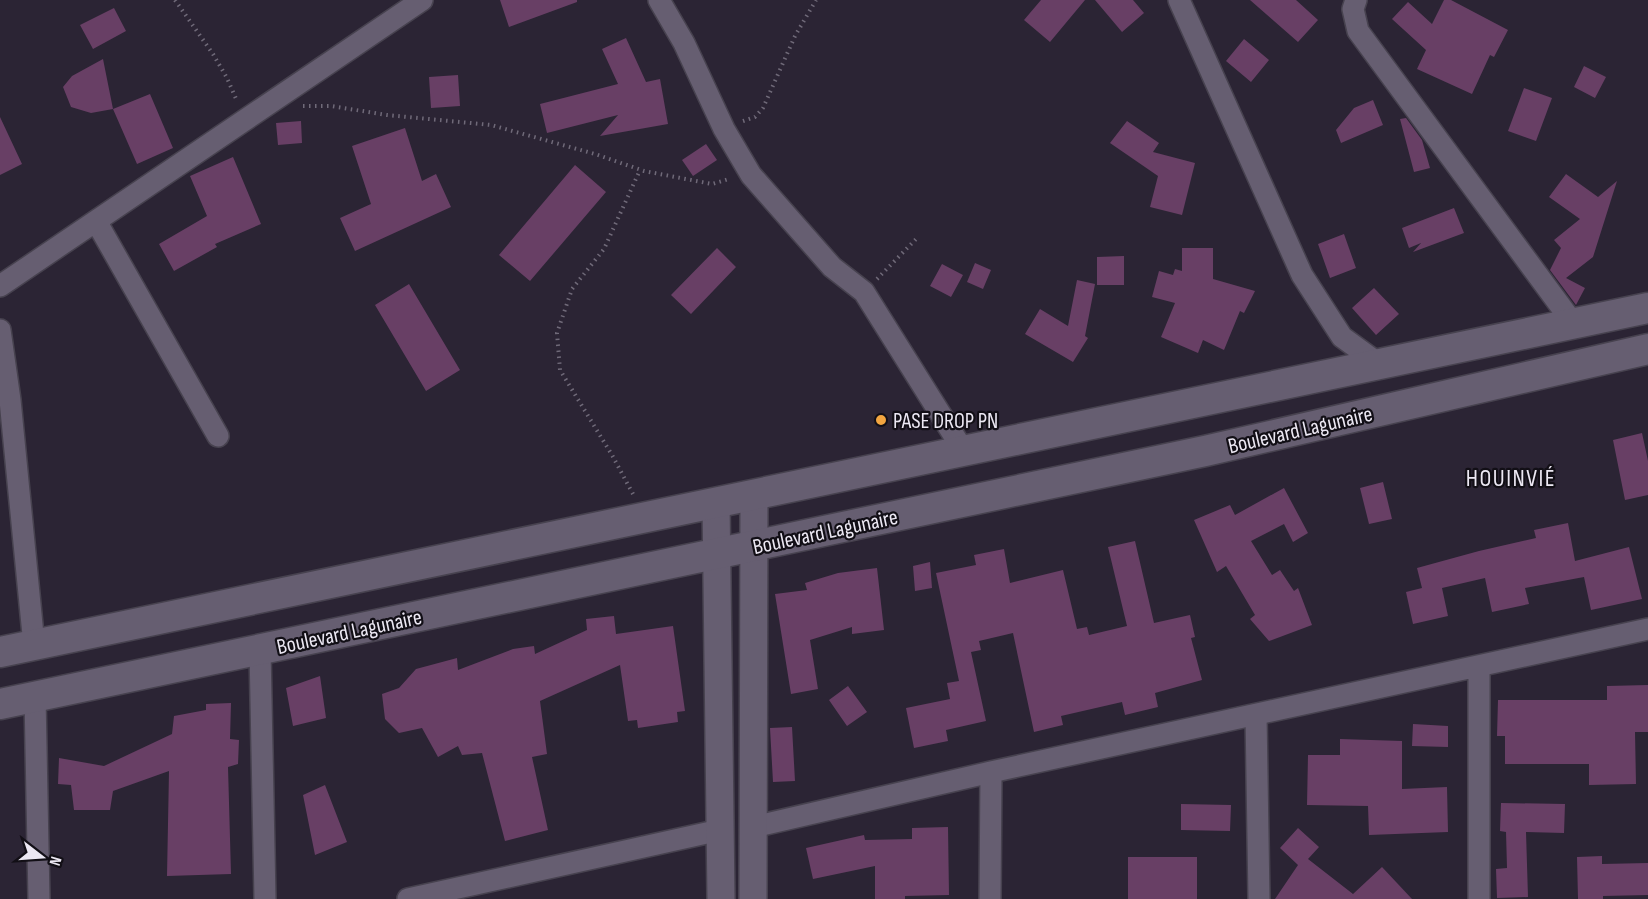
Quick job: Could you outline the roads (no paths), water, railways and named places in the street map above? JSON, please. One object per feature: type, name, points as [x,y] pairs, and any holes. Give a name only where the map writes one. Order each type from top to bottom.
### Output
[{"type":"main road","name":"Boulevard Lagunaire","points":[[0,652],[1648,308]]},
{"type":"main road","name":"Boulevard Lagunaire","points":[[0,704],[1205,451],[1648,350]]},
{"type":"street","points":[[0,286],[422,0]]},
{"type":"street","points":[[659,0],[684,43],[724,129],[751,175],[832,267],[864,292],[963,450]]},
{"type":"street","points":[[1179,0],[1302,275],[1342,337],[1379,364]]},
{"type":"street","points":[[1356,0],[1353,9],[1358,31],[1573,323]]},
{"type":"street","points":[[96,221],[218,436]]},
{"type":"street","points":[[0,330],[10,400],[34,645]]},
{"type":"street","points":[[753,899],[754,494]]},
{"type":"street","points":[[716,502],[721,899]]},
{"type":"street","points":[[753,827],[991,772],[1648,629]]},
{"type":"street","points":[[260,650],[264,899]]},
{"type":"street","points":[[1479,666],[1479,899]]},
{"type":"street","points":[[35,697],[39,899]]},
{"type":"street","points":[[1256,715],[1259,899]]},
{"type":"street","points":[[990,899],[991,772]]},
{"type":"street","points":[[408,899],[498,890],[720,830]]},
{"type":"place","name":"PASE DROP PN","points":[[881,420]]},
{"type":"district","name":"HOUINVIÉ","points":[[1511,478]]}]
